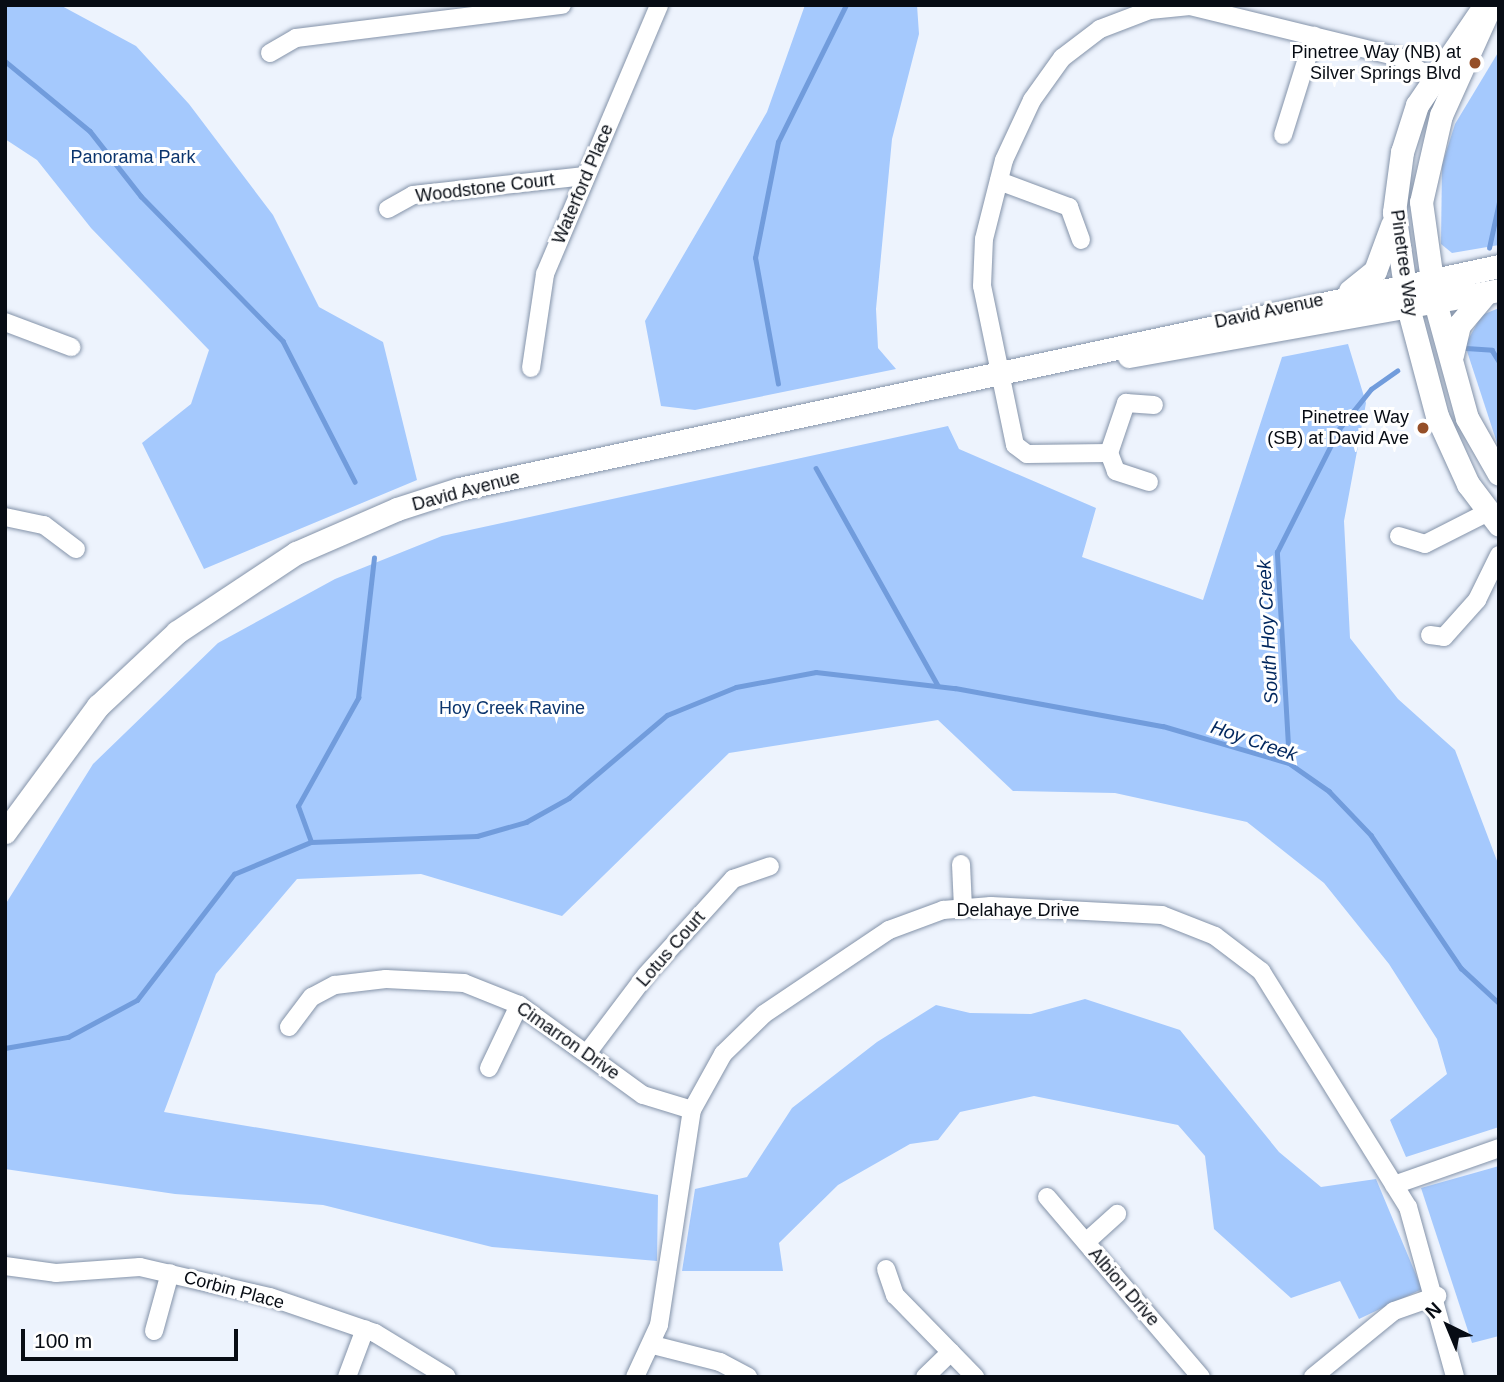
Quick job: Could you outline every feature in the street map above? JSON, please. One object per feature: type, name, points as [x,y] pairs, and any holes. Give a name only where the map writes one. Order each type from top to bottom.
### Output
[{"type":"main road","name":"Pinetree Way","points":[[1488,5],[1432,78],[1402,152],[1394,212],[1408,307],[1437,416],[1493,518]]},
{"type":"main road","name":"Pinetree Way","points":[[1488,5],[1452,92],[1422,186],[1430,277],[1451,362],[1467,418],[1499,474]]},
{"type":"main road","points":[[1345,294],[1375,271],[1394,212]]},
{"type":"main road","name":"David Avenue","points":[[1043,368],[1110,346],[1345,294],[1499,266]]},
{"type":"main road","points":[[1451,362],[1460,325],[1492,292]]},
{"type":"main road","name":"David Avenue","points":[[5,832],[61,750],[140,665],[226,597],[341,531],[459,489],[1043,368],[1492,292]]},
{"type":"street","points":[[270,52],[296,38],[562,5]]},
{"type":"street","name":"Waterford Place","points":[[531,368],[540,290],[585,176],[659,5]]},
{"type":"street","points":[[1108,453],[1020,450],[1009,433],[982,286],[984,239],[999,181],[1032,100],[1062,58],[1100,30],[1149,8],[1190,6],[1399,57],[1452,92]]},
{"type":"street","points":[[1283,135],[1314,36]]},
{"type":"street","name":"Woodstone Court","points":[[388,209],[413,195],[585,176]]},
{"type":"street","points":[[999,181],[1069,207],[1081,240]]},
{"type":"street","points":[[5,322],[71,347]]},
{"type":"street","points":[[1149,482],[1116,471],[1108,453],[1126,403],[1154,405]]},
{"type":"street","points":[[5,517],[44,525],[76,549]]},
{"type":"street","points":[[1399,536],[1425,544],[1493,518]]},
{"type":"street","points":[[1430,635],[1444,637],[1477,600],[1499,555]]},
{"type":"street","points":[[961,864],[963,908]]},
{"type":"street","name":"Lotus Court","points":[[588,1052],[646,975],[733,879],[769,866]]},
{"type":"street","name":"Delahaye Drive","points":[[635,1377],[653,1345],[692,1110],[723,1054],[764,1014],[889,930],[963,908],[1139,911],[1188,923],[1224,942],[1275,989],[1414,1222],[1437,1296],[1455,1377]]},
{"type":"street","name":"Cimarron Drive","points":[[289,1027],[312,997],[335,985],[386,979],[464,983],[519,1005],[588,1052],[643,1095],[692,1110]]},
{"type":"street","points":[[489,1068],[519,1005]]},
{"type":"street","points":[[1394,1185],[1499,1148]]},
{"type":"street","name":"Albion Drive","points":[[1047,1197],[1201,1377]]},
{"type":"street","points":[[1086,1242],[1116,1214]]},
{"type":"street","name":"Corbin Place","points":[[5,1266],[56,1273],[131,1266],[170,1273],[365,1329],[447,1377]]},
{"type":"street","points":[[886,1269],[895,1296],[975,1377]]},
{"type":"street","points":[[154,1331],[170,1273]]},
{"type":"street","points":[[1313,1377],[1384,1318],[1437,1296]]},
{"type":"street","points":[[347,1377],[365,1329]]},
{"type":"street","points":[[653,1345],[720,1362],[748,1377]]},
{"type":"street","points":[[925,1377],[951,1352]]},
{"type":"green space","name":"Panorama Park","points":[[5,5],[60,5],[136,46],[189,104],[273,215],[319,307],[383,342],[417,480],[204,569],[142,443],[191,404],[209,350],[91,228],[37,160],[5,139]]},
{"type":"green space","points":[[805,5],[917,5],[919,34],[892,139],[876,309],[878,348],[896,369],[695,410],[661,406],[645,321],[767,112]]},
{"type":"green space","points":[[1499,51],[1499,245],[1452,253],[1441,244],[1442,165],[1455,124]]},
{"type":"green space","points":[[1499,308],[1499,449],[1465,345],[1482,315]]},
{"type":"green space","name":"Hoy Creek Ravine","points":[[1348,344],[1366,403],[1344,521],[1350,638],[1398,699],[1455,750],[1499,866],[1499,1127],[1406,1157],[1390,1120],[1447,1074],[1437,1039],[1389,964],[1324,883],[1247,822],[1115,793],[1013,791],[938,720],[729,753],[562,916],[421,874],[297,879],[216,974],[164,1112],[658,1195],[657,1261],[492,1247],[323,1205],[175,1194],[5,1169],[5,905],[93,764],[218,643],[335,579],[442,536],[948,426],[959,449],[1096,508],[1082,557],[1203,600],[1282,357]]},
{"type":"green space","points":[[1085,999],[1180,1030],[1279,1152],[1321,1187],[1376,1179],[1422,1289],[1359,1319],[1340,1281],[1291,1298],[1214,1229],[1205,1156],[1178,1125],[1034,1096],[960,1112],[938,1140],[910,1144],[838,1185],[779,1243],[783,1271],[682,1271],[695,1189],[747,1177],[792,1108],[877,1042],[936,1005],[970,1013],[1031,1014]]},
{"type":"green space","points":[[1499,1166],[1499,1336],[1472,1343],[1421,1188]]},
{"type":"waterway","points":[[778,384],[755,258],[778,142],[846,5]]},
{"type":"waterway","points":[[5,61],[90,131],[141,196],[283,341],[355,482]]},
{"type":"waterway","name":"South Hoy Creek","points":[[1489,248],[1499,202]]},
{"type":"waterway","points":[[1466,348],[1492,350],[1499,361]]},
{"type":"waterway","name":"South Hoy Creek","points":[[1289,763],[1277,552],[1339,429],[1371,389],[1397,371]]},
{"type":"waterway","points":[[816,468],[938,685]]},
{"type":"waterway","points":[[311,842],[298,806],[358,698],[374,558]]},
{"type":"waterway","name":"Hoy Creek","points":[[5,1048],[68,1037],[137,1000],[234,874],[311,842],[477,836],[526,822],[569,798],[667,715],[736,687],[816,672],[955,688],[1163,726],[1289,763],[1329,791],[1371,835],[1461,968],[1499,1003]]},
{"type":"place","name":"Pinetree Way (NB) at Silver Springs Blvd","points":[[1475,63]]},
{"type":"place","name":"Pinetree Way (SB) at David Ave","points":[[1423,428]]}]
